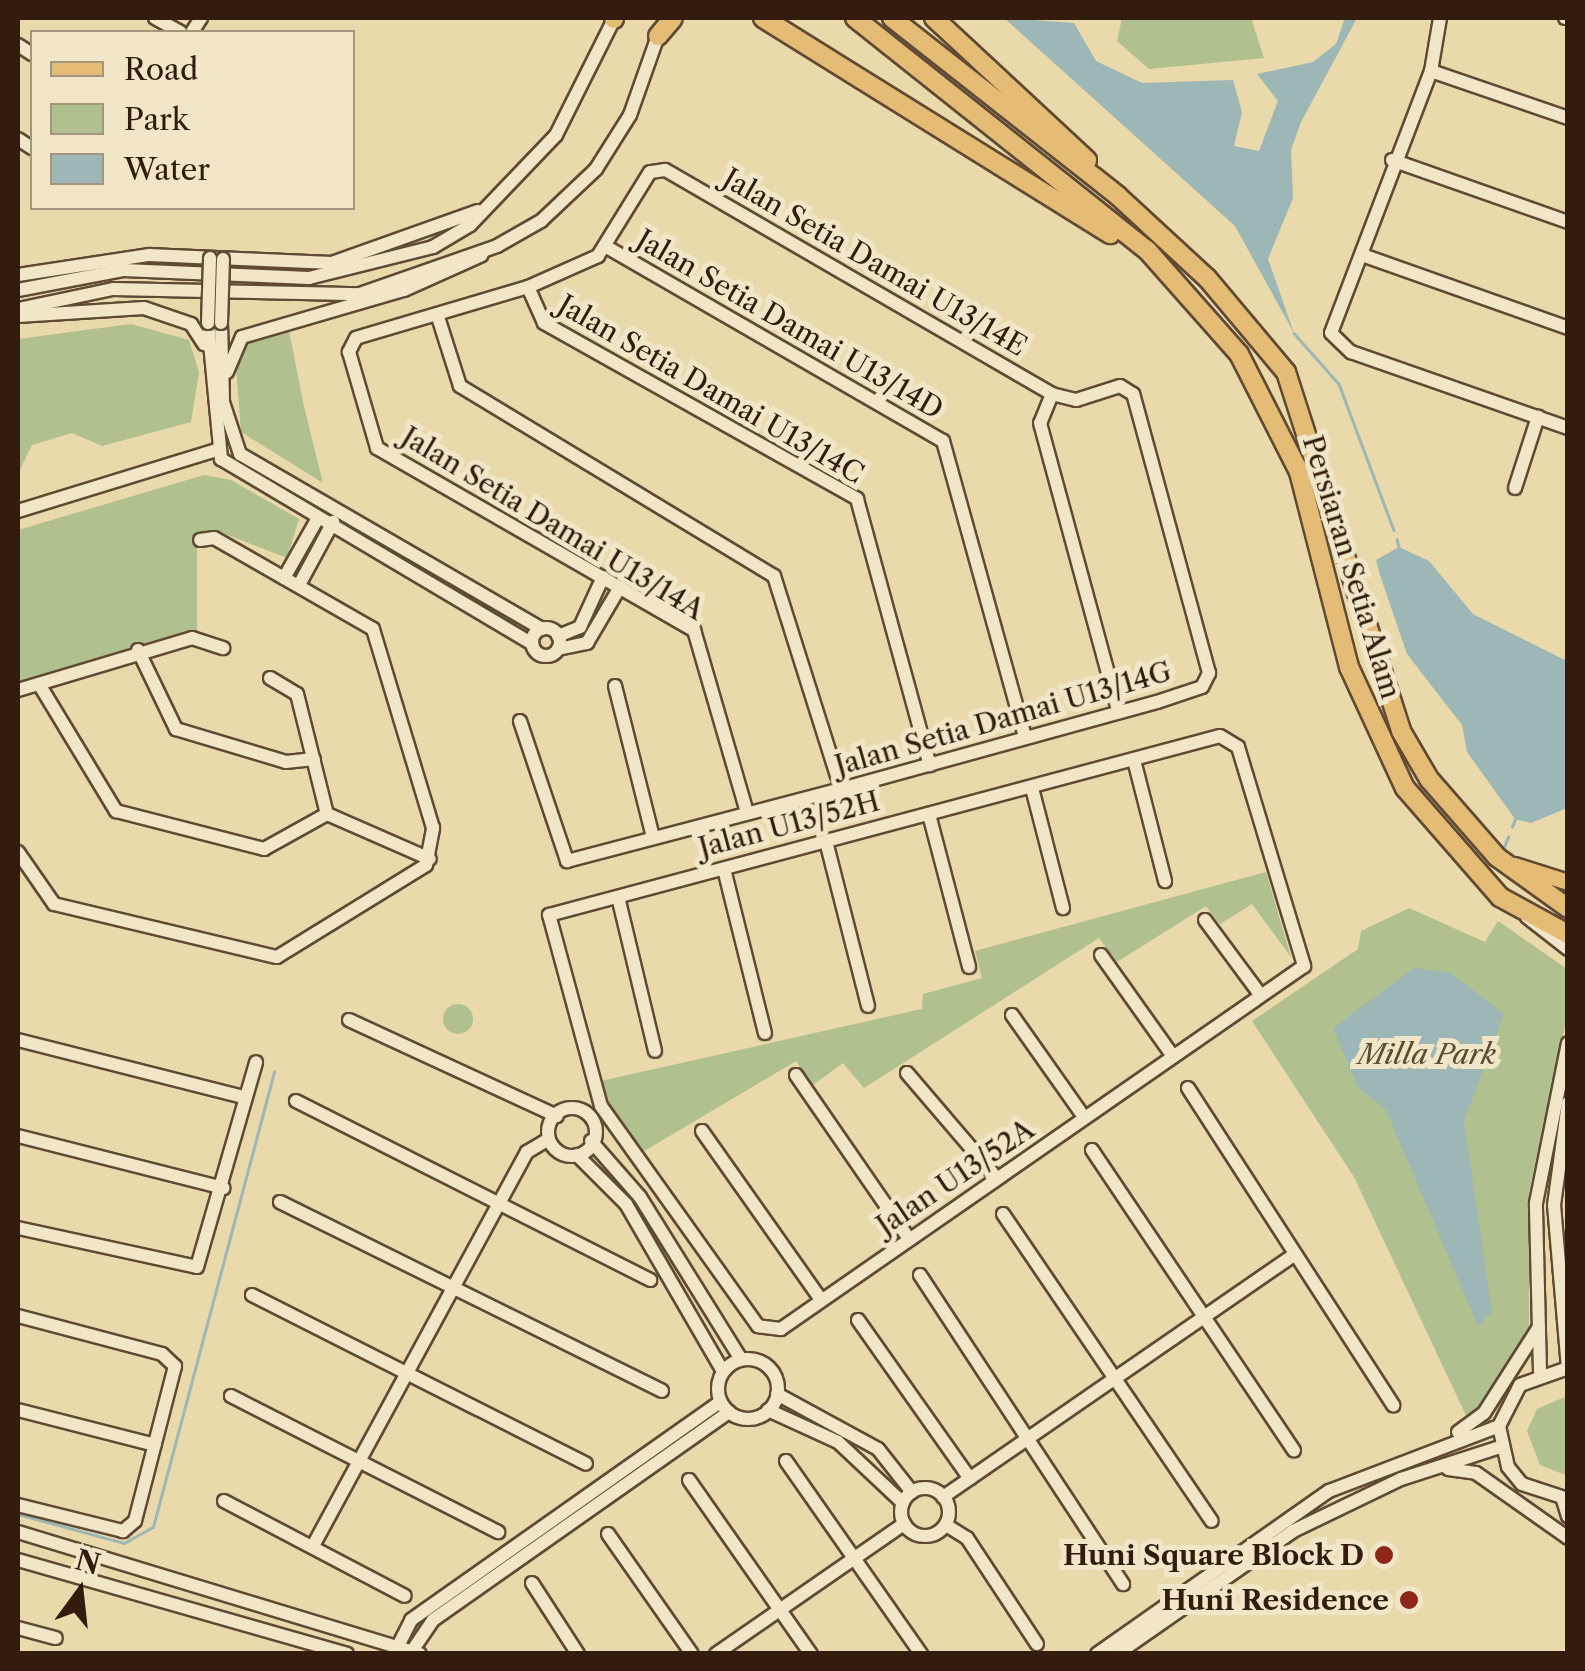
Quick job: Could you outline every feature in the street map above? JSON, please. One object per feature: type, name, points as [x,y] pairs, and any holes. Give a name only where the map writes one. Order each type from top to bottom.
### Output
[{"type":"highway","points":[[661,27],[673,18]]},
{"type":"highway","points":[[764,18],[1056,194],[1190,294]]},
{"type":"highway","name":"Persiaran Setia Alam","points":[[855,18],[1190,294],[1277,420],[1373,730],[1436,832],[1526,916],[1568,934]]},
{"type":"highway","name":"Persiaran Setia Alam","points":[[892,18],[1118,196],[1207,278],[1286,372],[1402,730],[1429,779],[1497,857],[1568,908]]},
{"type":"highway","points":[[934,18],[1118,196]]},
{"type":"main road","points":[[1497,857],[1568,882]]},
{"type":"street","points":[[18,290],[124,270],[351,273],[433,246],[490,205],[556,135],[614,18]]},
{"type":"street","points":[[1440,18],[1431,70],[1392,160],[1365,256],[1334,341],[1568,428]]},
{"type":"street","points":[[223,390],[242,337],[404,290],[541,221],[596,169],[630,114],[661,27]]},
{"type":"street","points":[[1431,70],[1568,118]]},
{"type":"street","points":[[1392,160],[1568,222]]},
{"type":"street","name":"Jalan Setia Damai U13/14E","points":[[604,246],[650,172],[672,173],[1052,394]]},
{"type":"street","points":[[18,276],[112,258],[352,259],[490,205]]},
{"type":"street","points":[[18,312],[113,288],[360,294],[497,246]]},
{"type":"street","points":[[604,246],[528,287],[438,317],[460,386],[774,576],[841,790]]},
{"type":"street","name":"Jalan Setia Damai U13/14D","points":[[604,246],[942,441],[1025,738]]},
{"type":"street","points":[[1365,256],[1568,328]]},
{"type":"street","points":[[208,361],[214,323],[216,258]]},
{"type":"street","name":"Jalan Setia Damai U13/14C","points":[[528,287],[544,323],[857,499],[930,765]]},
{"type":"street","points":[[18,312],[172,314],[202,334],[215,451]]},
{"type":"street","name":"Jalan Setia Damai U13/14A","points":[[438,317],[356,338],[350,352],[377,448],[620,587],[700,640],[747,813]]},
{"type":"street","points":[[214,323],[231,443],[336,510],[542,629],[558,643],[587,643],[620,587]]},
{"type":"street","name":"Jalan Setia Damai U13/14G","points":[[520,721],[558,853],[572,860],[841,790],[1202,687],[1208,673],[1132,394],[1120,386],[1076,400],[1052,394]]},
{"type":"street","points":[[1052,394],[1040,422],[1118,711]]},
{"type":"street","points":[[1515,488],[1538,417]]},
{"type":"street","points":[[18,511],[231,443]]},
{"type":"street","points":[[215,451],[332,527],[532,644],[543,656],[580,628],[603,578]]},
{"type":"street","points":[[299,586],[332,527],[336,510]]},
{"type":"street","points":[[284,578],[318,518]]},
{"type":"street","points":[[18,852],[54,904],[277,958],[410,878],[430,859],[434,828],[373,630],[214,538],[200,540]]},
{"type":"street","points":[[494,621],[504,606]]},
{"type":"street","points":[[532,644],[542,629]]},
{"type":"street","points":[[18,690],[138,650],[192,638],[222,648]]},
{"type":"street","points":[[138,650],[176,729],[286,762],[314,759]]},
{"type":"street","points":[[270,678],[297,694],[326,814]]},
{"type":"street","points":[[39,684],[116,810],[264,850],[326,814]]},
{"type":"street","points":[[615,686],[653,838]]},
{"type":"street","name":"Jalan U13/52H","points":[[596,1109],[550,916],[1231,738],[1268,858]]},
{"type":"street","points":[[1135,764],[1165,880]]},
{"type":"street","points":[[1033,792],[1062,908]]},
{"type":"street","points":[[326,814],[430,859]]},
{"type":"street","points":[[930,818],[968,967]]},
{"type":"street","points":[[408,851],[434,828]]},
{"type":"street","points":[[828,845],[868,1006]]},
{"type":"street","points":[[408,851],[410,878]]},
{"type":"street","name":"Jalan U13/52A","points":[[596,1109],[758,1326],[781,1329],[819,1296],[1306,960],[1268,858]]},
{"type":"street","points":[[725,873],[765,1033]]},
{"type":"street","points":[[619,901],[655,1051]]},
{"type":"street","points":[[1526,916],[1568,950]]},
{"type":"street","points":[[1205,920],[1259,993]]},
{"type":"street","points":[[1100,955],[1172,1056]]},
{"type":"street","points":[[1012,1015],[1084,1116]]},
{"type":"street","points":[[349,1020],[557,1116],[596,1109],[591,1142],[576,1155]]},
{"type":"street","points":[[18,1040],[244,1097]]},
{"type":"street","points":[[1540,1372],[1540,1153],[1568,1043]]},
{"type":"street","points":[[18,1228],[185,1271],[203,1259],[256,1062]]},
{"type":"street","points":[[907,1073],[995,1176]]},
{"type":"street","points":[[796,1075],[907,1236]]},
{"type":"street","points":[[1188,1088],[1293,1256],[1394,1405]]},
{"type":"street","points":[[296,1101],[650,1280]]},
{"type":"street","points":[[1568,1103],[1554,1205],[1568,1368],[1540,1372],[1506,1404],[1499,1426],[1500,1447],[1522,1484],[1565,1499],[1568,1516]]},
{"type":"street","points":[[314,1544],[456,1288],[526,1152],[547,1140],[557,1116]]},
{"type":"street","points":[[702,1131],[819,1296]]},
{"type":"street","points":[[18,1136],[224,1188]]},
{"type":"street","points":[[547,1140],[556,1154],[576,1155],[626,1204],[723,1370],[725,1407]]},
{"type":"street","points":[[591,1142],[640,1197],[741,1359]]},
{"type":"street","points":[[1092,1150],[1294,1451]]},
{"type":"street","points":[[280,1202],[662,1391]]},
{"type":"street","points":[[1004,1214],[1212,1521]]},
{"type":"street","points":[[768,1410],[838,1442],[907,1498],[943,1497],[1293,1256]]},
{"type":"street","points":[[920,1275],[1031,1438],[1123,1584]]},
{"type":"street","points":[[252,1295],[586,1464]]},
{"type":"street","points":[[18,1316],[172,1359],[136,1520],[124,1531],[18,1505]]},
{"type":"street","points":[[858,1320],[970,1479]]},
{"type":"street","points":[[1438,1443],[1484,1413],[1540,1324]]},
{"type":"street","points":[[716,1654],[904,1524],[907,1498],[878,1448],[777,1394],[765,1364],[741,1359],[723,1370]]},
{"type":"street","points":[[725,1407],[749,1419],[768,1410],[777,1394]]},
{"type":"street","points":[[232,1396],[498,1532]]},
{"type":"street","points":[[395,1649],[424,1610],[725,1407]]},
{"type":"street","points":[[18,1532],[413,1653],[433,1620],[725,1407]]},
{"type":"street","points":[[18,1410],[155,1445]]},
{"type":"street","points":[[1097,1654],[1329,1491],[1438,1443],[1499,1426]]},
{"type":"street","points":[[1117,1654],[1293,1531],[1421,1471],[1500,1447]]},
{"type":"street","points":[[786,1461],[921,1654]]},
{"type":"street","points":[[1421,1471],[1476,1472],[1568,1538]]},
{"type":"street","points":[[689,1480],[811,1654]]},
{"type":"street","points":[[943,1497],[946,1525]]},
{"type":"street","points":[[224,1501],[314,1544],[405,1596]]},
{"type":"street","points":[[904,1524],[925,1536],[946,1525]]},
{"type":"street","points":[[946,1525],[966,1538],[1037,1644]]},
{"type":"street","points":[[608,1534],[692,1654]]},
{"type":"street","points":[[18,1560],[347,1654]]},
{"type":"street","points":[[532,1583],[578,1654]]},
{"type":"street","points":[[18,1628],[56,1638]]},
{"type":"green space","points":[[1122,18],[1251,18],[1264,58],[1149,69],[1117,41]]},
{"type":"green space","points":[[131,324],[189,340],[199,372],[191,422],[102,446],[72,433],[32,445],[18,474],[18,339]]},
{"type":"green space","points":[[289,330],[323,483],[241,432],[236,366],[248,343]]},
{"type":"green space","points":[[204,475],[231,480],[299,519],[287,558],[215,530],[197,536],[197,635],[18,685],[18,530]]},
{"type":"green space","points":[[1266,872],[1291,957],[1252,904],[1220,924],[1206,906],[1117,962],[1099,938],[864,1088],[843,1063],[813,1085],[796,1061],[641,1153],[596,1082],[922,1009],[923,994],[982,978],[975,951]]},
{"type":"green space","name":"Milla Park","points":[[1409,908],[1485,942],[1498,921],[1567,969],[1567,1017],[1529,1192],[1529,1333],[1469,1422],[1354,1177],[1252,1021],[1358,949],[1361,931]]},
{"type":"green space","points":[[458,1004],[469,1008],[473,1019],[469,1030],[458,1034],[447,1030],[443,1019],[447,1008]]},
{"type":"green space","points":[[1567,1396],[1567,1474],[1563,1474],[1540,1465],[1527,1431],[1537,1409]]},
{"type":"water","points":[[1004,18],[1074,23],[1096,61],[1142,83],[1233,80],[1242,112],[1234,146],[1259,151],[1278,101],[1257,74],[1313,62],[1336,44],[1345,18],[1357,18],[1301,122],[1291,150],[1293,198],[1268,259],[1294,333],[1235,226]]},
{"type":"water","points":[[1399,547],[1429,561],[1473,614],[1567,661],[1567,808],[1531,823],[1515,819],[1467,752],[1462,725],[1407,654],[1380,575],[1376,560]]},
{"type":"water","points":[[1414,968],[1451,973],[1504,1014],[1464,1121],[1492,1312],[1478,1326],[1386,1110],[1358,1087],[1333,1028]]},
{"type":"waterway","points":[[1294,333],[1339,384],[1394,530]]},
{"type":"waterway","points":[[1397,539],[1399,547]]},
{"type":"waterway","points":[[1512,827],[1515,819]]},
{"type":"waterway","points":[[1504,847],[1508,837]]},
{"type":"waterway","points":[[18,1514],[124,1543],[153,1527],[274,1072]]},
{"type":"place","name":"Huni Square Block D","points":[[1384,1555]]},
{"type":"place","name":"Huni Residence","points":[[1409,1600]]}]
